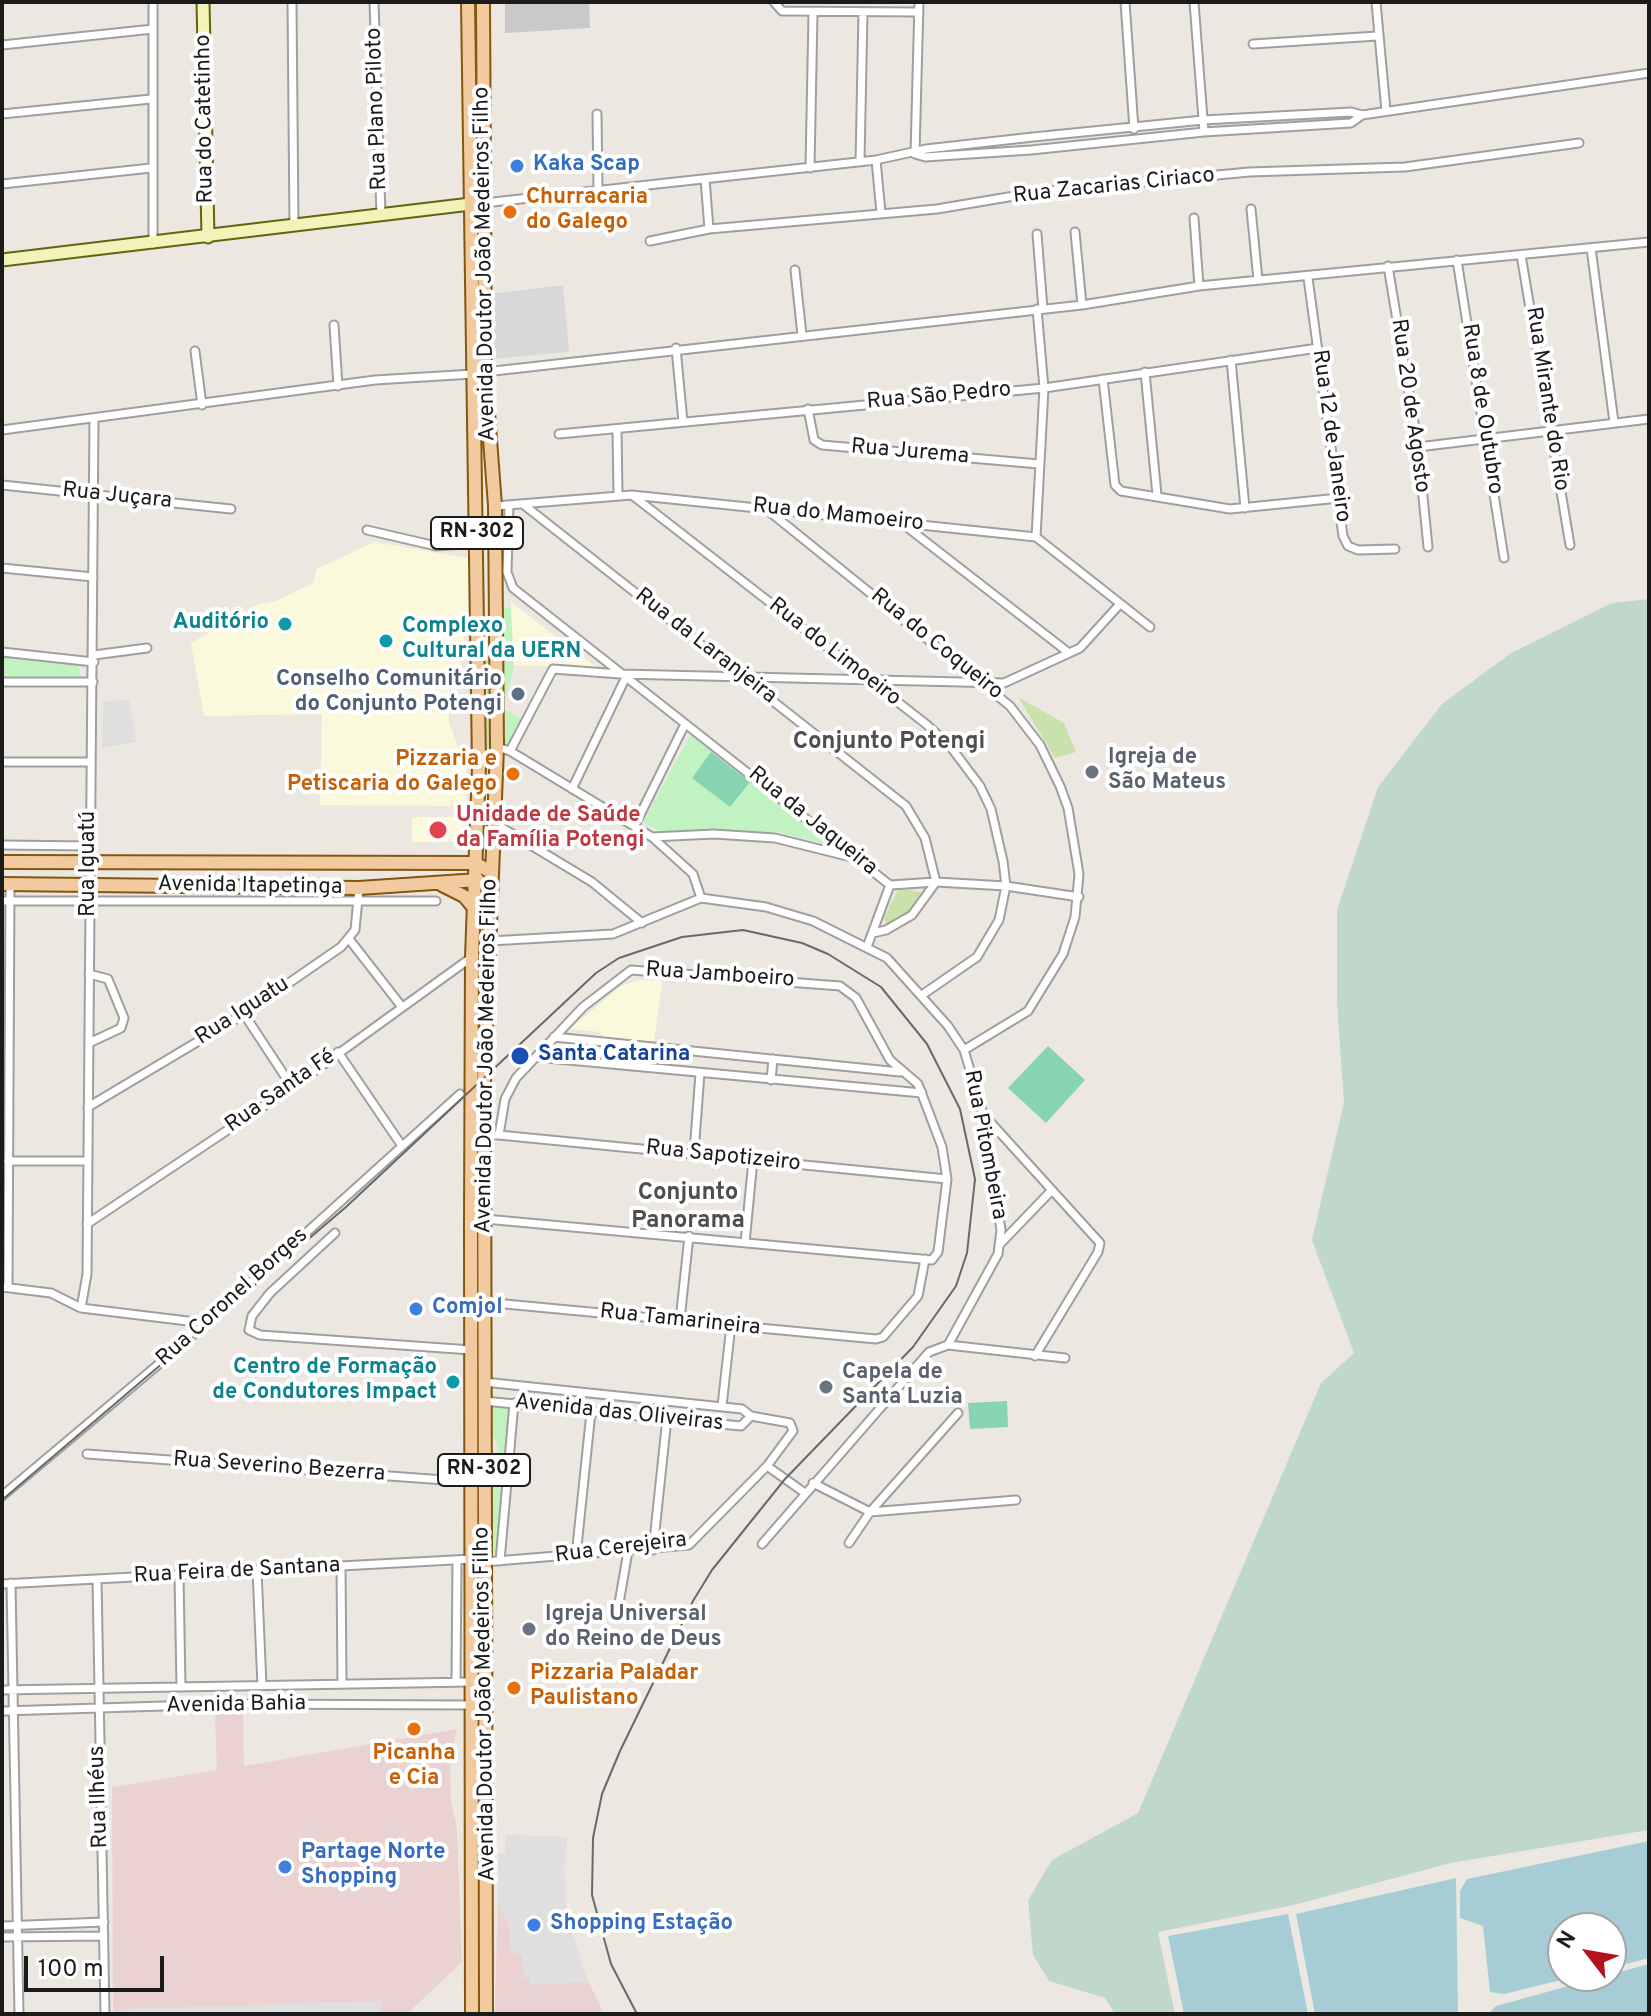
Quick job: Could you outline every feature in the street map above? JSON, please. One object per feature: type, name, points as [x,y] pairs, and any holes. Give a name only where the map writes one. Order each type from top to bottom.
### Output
[{"type":"main road","name":"Rua do Catetinho","points":[[203,2],[208,237]]},
{"type":"main road","name":"Avenida Doutor João Medeiros Filho","points":[[468,2],[477,203],[479,373],[472,957],[472,1482],[487,1758],[486,2014]]},
{"type":"main road","name":"Avenida Doutor João Medeiros Filho","points":[[477,203],[483,2]]},
{"type":"main road","points":[[2,260],[477,203]]},
{"type":"main road","name":"Avenida Doutor João Medeiros Filho","points":[[472,2014],[470,1682],[484,1401],[484,1135],[490,869],[504,749],[495,654],[495,506],[479,373]]},
{"type":"main road","points":[[476,464],[486,466],[495,528]]},
{"type":"main road","points":[[478,591],[485,608],[486,645],[488,652],[495,654]]},
{"type":"main road","name":"Avenida Itapetinga","points":[[2,862],[225,865],[475,863]]},
{"type":"main road","points":[[474,883],[490,869],[475,863]]},
{"type":"main road","points":[[204,864],[204,886]]},
{"type":"main road","points":[[225,865],[225,887]]},
{"type":"main road","points":[[439,883],[464,896],[474,908]]},
{"type":"main road","name":"Avenida Itapetinga","points":[[6,884],[359,888],[474,883]]},
{"type":"main road","points":[[470,1682],[481,1691],[482,1743],[487,1758]]},
{"type":"main road","points":[[471,1746],[476,1757],[477,1802],[488,1804]]},
{"type":"street","points":[[153,2],[153,244]]},
{"type":"street","points":[[292,2],[294,226]]},
{"type":"street","name":"Rua Plano Piloto","points":[[374,2],[381,215]]},
{"type":"street","points":[[774,2],[782,11],[919,12]]},
{"type":"street","points":[[915,154],[919,2]]},
{"type":"street","points":[[1125,2],[1135,139]]},
{"type":"street","points":[[1194,2],[1204,132]]},
{"type":"street","points":[[1376,2],[1386,111]]},
{"type":"street","points":[[860,162],[863,12]]},
{"type":"street","points":[[810,168],[813,13]]},
{"type":"street","points":[[2,45],[153,29]]},
{"type":"street","points":[[1253,44],[1377,36]]},
{"type":"street","points":[[477,203],[810,168],[915,154],[926,149],[1030,137],[1203,120],[1351,112],[1362,115],[1649,73]]},
{"type":"street","points":[[2,114],[151,99]]},
{"type":"street","points":[[597,114],[598,190]]},
{"type":"street","points":[[915,154],[925,157],[1031,150],[1204,132],[1351,123],[1362,115]]},
{"type":"street","points":[[1030,137],[1031,150]]},
{"type":"street","name":"Rua Zacarias Ciriaco","points":[[650,241],[709,229],[937,209],[1038,192],[1249,172],[1405,167],[1579,143]]},
{"type":"street","points":[[876,160],[881,213]]},
{"type":"street","points":[[2,184],[151,168]]},
{"type":"street","points":[[705,179],[709,229]]},
{"type":"street","points":[[1251,209],[1258,280]]},
{"type":"street","points":[[1194,218],[1199,286]]},
{"type":"street","points":[[1075,232],[1082,305]]},
{"type":"street","points":[[1037,234],[1044,388],[1036,537],[1150,627]]},
{"type":"street","points":[[2,430],[338,386],[1082,305],[1199,286],[1308,278],[1388,266],[1649,242]]},
{"type":"street","points":[[1591,248],[1614,422]]},
{"type":"street","name":"Rua Mirante do Rio","points":[[1521,255],[1570,545]]},
{"type":"street","name":"Rua 8 de Outubro","points":[[1457,260],[1504,558]]},
{"type":"street","name":"Rua 20 de Agosto","points":[[1388,266],[1418,447],[1428,547]]},
{"type":"street","points":[[795,270],[802,335]]},
{"type":"street","name":"Rua 12 de Janeiro","points":[[1308,278],[1343,536],[1348,546],[1358,550],[1395,549]]},
{"type":"street","points":[[334,325],[338,386]]},
{"type":"street","points":[[676,348],[683,422]]},
{"type":"street","name":"Rua São Pedro","points":[[559,434],[1044,388],[1318,348]]},
{"type":"street","points":[[195,351],[202,405]]},
{"type":"street","points":[[1231,360],[1245,508]]},
{"type":"street","points":[[1145,372],[1157,495]]},
{"type":"street","points":[[1103,379],[1115,485],[1121,491],[1157,495],[1215,508],[1245,508],[1339,498]]},
{"type":"street","name":"Rua Jurema","points":[[808,409],[814,440],[822,445],[1039,464]]},
{"type":"street","name":"Rua Iguatú","points":[[81,1308],[87,1274],[94,419]]},
{"type":"street","points":[[1418,447],[1649,419]]},
{"type":"street","points":[[617,429],[618,495]]},
{"type":"street","name":"Rua Juçara","points":[[2,485],[231,509]]},
{"type":"street","name":"Rua do Mamoeiro","points":[[495,506],[632,495],[1036,537]]},
{"type":"street","name":"Rua do Limoeiro","points":[[632,495],[926,724],[966,765],[991,809],[1006,886],[999,920],[983,950],[963,968],[922,995]]},
{"type":"street","name":"Rua da Jaqueira","points":[[509,505],[507,572],[510,586],[890,885],[936,882],[1006,886],[1079,897]]},
{"type":"street","name":"Rua da Laranjeira","points":[[523,505],[906,806],[925,838],[936,882]]},
{"type":"street","name":"Rua do Coqueiro","points":[[765,508],[987,684],[1010,706],[1040,745],[1060,786],[1075,840],[1079,897],[1063,954],[1042,993],[1028,1011],[1008,1026],[964,1050]]},
{"type":"street","points":[[901,522],[1069,653]]},
{"type":"street","points":[[367,530],[436,546],[477,543]]},
{"type":"street","points":[[2,568],[93,577]]},
{"type":"street","points":[[490,941],[613,934],[701,898],[693,874],[652,837],[504,749],[547,674],[553,669],[623,676],[741,674],[1004,683],[1069,653],[1092,638],[1120,604]]},
{"type":"street","points":[[2,652],[94,659],[147,648]]},
{"type":"street","points":[[572,789],[623,676]]},
{"type":"street","points":[[2,682],[93,682]]},
{"type":"street","points":[[635,825],[685,724]]},
{"type":"street","points":[[2,762],[90,762]]},
{"type":"street","points":[[494,828],[592,882],[642,923]]},
{"type":"street","points":[[652,837],[714,834],[775,838],[857,859]]},
{"type":"street","points":[[2,845],[91,846]]},
{"type":"street","points":[[873,933],[886,930],[912,915],[936,882]]},
{"type":"street","points":[[6,884],[5,1150],[8,1161],[5,1287],[51,1293],[81,1308],[204,1323]]},
{"type":"street","points":[[867,947],[890,885]]},
{"type":"street","points":[[359,888],[355,930],[349,939],[402,1007]]},
{"type":"street","name":"Rua Pitombeira","points":[[701,898],[788,912],[867,947],[893,963],[922,995],[964,1050],[983,1114],[1001,1243],[948,1345],[929,1352],[762,1544]]},
{"type":"street","name":"Avenida Itapetinga","points":[[6,901],[436,901]]},
{"type":"street","name":"Rua Iguatu","points":[[88,1107],[244,1014],[349,939]]},
{"type":"street","name":"Rua Santa Fé","points":[[87,1224],[292,1087],[472,957]]},
{"type":"street","name":"Rua Jamboeiro","points":[[499,1135],[507,1092],[554,1037],[593,998],[631,970],[826,984],[850,991],[874,1026],[890,1060],[903,1072]]},
{"type":"street","points":[[89,974],[108,979],[124,1018],[121,1028],[89,1043]]},
{"type":"street","points":[[244,1014],[292,1087]]},
{"type":"street","points":[[485,1219],[929,1260],[938,1252],[947,1179],[942,1147],[914,1077],[903,1072],[554,1037]]},
{"type":"street","points":[[338,1052],[402,1146]]},
{"type":"street","points":[[536,1057],[922,1093]]},
{"type":"street","points":[[771,1080],[773,1059]]},
{"type":"street","points":[[694,1153],[700,1073]]},
{"type":"street","name":"Rua Coronel Borges","points":[[2,1496],[204,1323],[460,1094]]},
{"type":"street","points":[[983,1114],[1099,1238],[1098,1252],[1035,1356]]},
{"type":"street","points":[[484,1135],[499,1135]]},
{"type":"street","name":"Rua Sapotizeiro","points":[[499,1135],[947,1179]]},
{"type":"street","points":[[745,1243],[753,1160]]},
{"type":"street","points":[[8,1161],[86,1161]]},
{"type":"street","points":[[1001,1243],[1052,1190]]},
{"type":"street","points":[[335,1233],[270,1293],[252,1316],[249,1330],[260,1335],[472,1350]]},
{"type":"street","points":[[680,1320],[689,1236]]},
{"type":"street","name":"Rua Tamarineira","points":[[484,1302],[876,1339],[883,1337],[918,1296],[929,1260]]},
{"type":"street","points":[[722,1406],[731,1325]]},
{"type":"street","points":[[948,1345],[1065,1358]]},
{"type":"street","name":"Avenida das Oliveiras","points":[[484,1382],[722,1406],[742,1409],[751,1416],[788,1422]]},
{"type":"street","name":"Avenida das Oliveiras","points":[[484,1401],[741,1426],[751,1416]]},
{"type":"street","points":[[500,1561],[514,1403]]},
{"type":"street","points":[[576,1556],[591,1412]]},
{"type":"street","points":[[849,1543],[870,1512],[958,1413]]},
{"type":"street","points":[[653,1550],[667,1418]]},
{"type":"street","name":"Rua Cerejeira","points":[[478,1560],[653,1550],[693,1543],[767,1466],[792,1435],[793,1428],[788,1422]]},
{"type":"street","name":"Rua Severino Bezerra","points":[[87,1454],[472,1482]]},
{"type":"street","points":[[767,1466],[805,1493]]},
{"type":"street","points":[[813,1483],[870,1512],[1016,1500]]},
{"type":"street","points":[[617,1615],[628,1551]]},
{"type":"street","points":[[456,1682],[457,1560]]},
{"type":"street","name":"Rua Feira de Santana","points":[[6,1584],[478,1560]]},
{"type":"street","points":[[341,1567],[342,1684]]},
{"type":"street","points":[[257,1570],[262,1686]]},
{"type":"street","points":[[179,1575],[181,1687]]},
{"type":"street","name":"Rua Ilhéus","points":[[97,1580],[105,2014]]},
{"type":"street","points":[[6,1584],[14,1690],[19,2014]]},
{"type":"street","name":"Avenida Bahia","points":[[2,1690],[470,1682]]},
{"type":"street","name":"Avenida Bahia","points":[[2,1711],[229,1704],[470,1705]]},
{"type":"street","points":[[2,1926],[104,1922]]},
{"type":"street","points":[[2,1937],[104,1936]]},
{"type":"shaded area","points":[[505,2],[589,2],[590,28],[505,33]]},
{"type":"shaded area","points":[[563,285],[569,352],[493,359],[490,294]]},
{"type":"shaded area","points":[[374,542],[468,558],[468,618],[460,663],[450,685],[449,704],[449,722],[467,772],[467,806],[320,805],[322,714],[204,716],[191,643],[257,605],[276,601],[313,583],[317,569]]},
{"type":"shaded area","points":[[511,602],[565,644],[596,667],[512,665]]},
{"type":"shaded area","points":[[129,700],[136,742],[102,748],[103,701]]},
{"type":"shaded area","name":"Unidade de Saúde da Família Potengi","points":[[412,817],[463,817],[463,842],[412,842]]},
{"type":"shaded area","points":[[641,980],[662,981],[654,1043],[604,1038],[600,1032],[570,1029],[621,986]]},
{"type":"shaded area","name":"Partage Norte Shopping","points":[[243,1711],[244,1766],[457,1729],[450,1758],[451,1801],[457,1829],[462,1962],[407,2014],[113,2014],[112,1787],[217,1770],[215,1713]]},
{"type":"shaded area","name":"Shopping Estação","points":[[506,1835],[567,1837],[564,1870],[567,1918],[581,1966],[604,2014],[495,2014],[499,1854],[505,1853]]},
{"type":"shaded area","name":"Shopping Estação","points":[[506,1835],[567,1837],[564,1870],[567,1917],[588,1982],[530,1985],[529,1978],[524,1978],[522,1956],[509,1950],[509,1925],[498,1907],[499,1854],[505,1853]]},
{"type":"shaded area","points":[[381,2001],[381,2014],[121,2014],[121,2009]]},
{"type":"green space","points":[[1649,599],[1649,1830],[1451,1863],[1294,1905],[1158,1932],[1175,2014],[1115,2014],[1105,1998],[1049,1981],[1033,1955],[1028,1900],[1052,1860],[1138,1813],[1321,1383],[1354,1353],[1312,1240],[1344,1103],[1337,1002],[1337,910],[1378,787],[1442,704],[1511,653],[1612,603]]},
{"type":"green space","points":[[499,608],[511,608],[514,668],[503,708],[523,720],[509,749],[501,746]]},
{"type":"green space","points":[[2,656],[79,665],[80,678],[2,677]]},
{"type":"green space","points":[[485,660],[492,660],[493,787],[487,833]]},
{"type":"green space","points":[[1018,697],[1064,723],[1076,752],[1055,758]]},
{"type":"green space","points":[[692,732],[837,847],[777,832],[664,834],[643,822]]},
{"type":"green space","points":[[711,752],[750,782],[730,807],[692,778]]},
{"type":"green space","points":[[899,887],[927,894],[905,916],[887,926],[884,918]]},
{"type":"green space","points":[[1048,1046],[1085,1080],[1046,1123],[1008,1088]]},
{"type":"green space","points":[[1007,1401],[1008,1427],[970,1429],[968,1403]]},
{"type":"green space","points":[[494,1406],[510,1407],[497,1553],[491,1552],[491,1490],[498,1477],[498,1444],[492,1435],[491,1409]]},
{"type":"water","points":[[1649,1841],[1649,1958],[1627,1964],[1627,1912],[1547,1912],[1547,1983],[1504,1994],[1490,1992],[1483,1926],[1460,1918],[1460,1891],[1467,1879]]},
{"type":"water","points":[[1456,1878],[1458,2014],[1315,2014],[1296,1914]]},
{"type":"water","points":[[1288,1914],[1308,2014],[1184,2014],[1168,1936]]},
{"type":"water","points":[[1649,1964],[1649,2014],[1488,2014],[1496,2006],[1547,1992],[1627,1992],[1627,1970]]},
{"type":"tram line","points":[[2,1500],[346,1207],[596,973],[619,958],[682,937],[743,930],[802,943],[828,954],[881,987],[927,1044],[960,1109],[975,1179],[967,1253],[956,1286],[913,1347],[785,1479],[712,1570],[693,1601],[620,1751],[602,1794],[593,1838],[592,1895],[611,1964],[637,2014]]},
{"type":"place","name":"Kaka Scap","points":[[517,166]]},
{"type":"place","name":"Churracaria do Galego","points":[[510,212]]},
{"type":"place","name":"Auditório","points":[[285,624]]},
{"type":"place","name":"Complexo Cultural da UERN","points":[[386,641]]},
{"type":"place","name":"Conselho Comunitário do Conjunto Potengi","points":[[518,694]]},
{"type":"place","name":"Igreja de São Mateus","points":[[1092,772]]},
{"type":"place","name":"Pizzaria e Petiscaria do Galego","points":[[513,774]]},
{"type":"place","name":"Unidade de Saúde da Família Potengi","points":[[438,830]]},
{"type":"place","name":"Santa Catarina","points":[[520,1056]]},
{"type":"place","name":"Comjol","points":[[416,1309]]},
{"type":"place","name":"Centro de Formação de Condutores Impact","points":[[453,1382]]},
{"type":"place","name":"Capela de Santa Luzia","points":[[826,1387]]},
{"type":"place","name":"Igreja Universal do Reino de Deus","points":[[529,1629]]},
{"type":"place","name":"Pizzaria Paladar Paulistano","points":[[514,1688]]},
{"type":"place","name":"Picanha e Cia","points":[[414,1729]]},
{"type":"place","name":"Partage Norte Shopping","points":[[285,1867]]},
{"type":"place","name":"Shopping Estação","points":[[534,1925]]},
{"type":"district","name":"Conjunto Potengi","points":[[889,743]]},
{"type":"district","name":"Conjunto Panorama","points":[[688,1208]]}]
